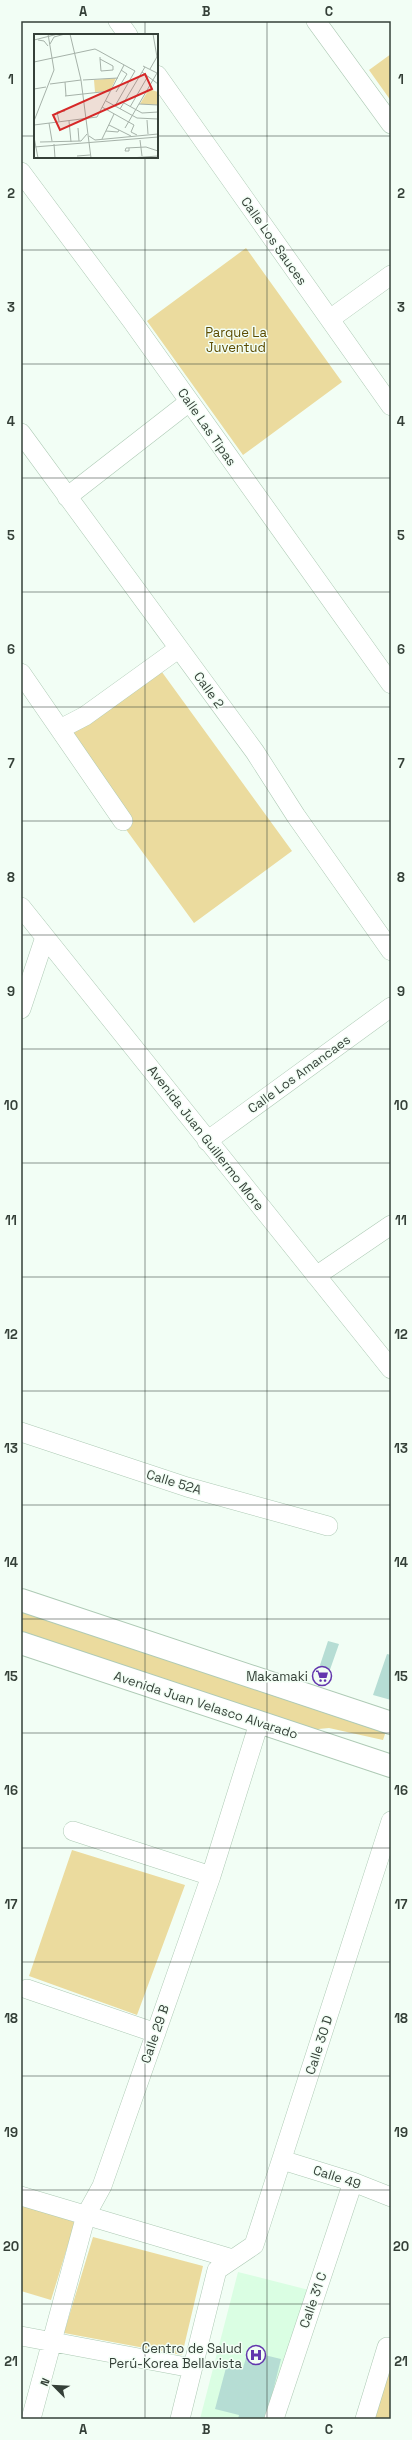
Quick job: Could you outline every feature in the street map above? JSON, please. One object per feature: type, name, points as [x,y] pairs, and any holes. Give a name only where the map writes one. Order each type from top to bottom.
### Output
[{"type":"main road","points":[[21,1600],[391,1723]]},
{"type":"main road","name":"Avenida Juan Velasco Alvarado","points":[[21,1643],[391,1766]]},
{"type":"street","points":[[118,21],[127,34]]},
{"type":"street","points":[[316,21],[391,124]]},
{"type":"street","name":"Calle Los Sauces","points":[[158,77],[391,406]]},
{"type":"street","name":"Calle Las Tipas","points":[[21,172],[190,402],[391,684]]},
{"type":"street","points":[[330,319],[391,275]]},
{"type":"street","points":[[67,497],[190,402]]},
{"type":"street","name":"Calle 2","points":[[21,433],[254,752],[296,816],[391,951]]},
{"type":"street","points":[[60,729],[85,716],[178,649]]},
{"type":"street","points":[[21,673],[123,821]]},
{"type":"street","name":"Avenida Juan Guillermo More","points":[[21,907],[136,1048],[207,1141],[391,1369]]},
{"type":"street","points":[[21,1009],[45,937]]},
{"type":"street","name":"Calle Los Amancaes","points":[[207,1141],[391,1007]]},
{"type":"street","points":[[316,1276],[391,1225]]},
{"type":"street","name":"Calle 52A","points":[[21,1432],[187,1487],[328,1526]]},
{"type":"street","name":"Calle 29 B","points":[[31,2419],[50,2343],[86,2215],[102,2186],[156,2033],[211,1876],[259,1723]]},
{"type":"street","name":"Calle 30 D","points":[[180,2419],[217,2270],[254,2245],[391,1821]]},
{"type":"street","points":[[73,1831],[211,1876]]},
{"type":"street","points":[[27,1989],[156,2033]]},
{"type":"street","name":"Calle 49","points":[[282,2160],[353,2182],[391,2197]]},
{"type":"street","name":"Calle 31 C","points":[[274,2419],[353,2182]]},
{"type":"street","points":[[21,2196],[233,2259]]},
{"type":"street","points":[[21,2336],[50,2343],[192,2368]]},
{"type":"street","points":[[365,2419],[389,2347]]},
{"type":"shaded area","name":"Centro de Salud Perú-Korea Bellavista","points":[[238,2272],[313,2291],[280,2419],[200,2419]]},
{"type":"green space","points":[[391,54],[391,101],[369,70]]},
{"type":"green space","name":"Parque La Juventud","points":[[246,248],[342,382],[243,455],[147,321]]},
{"type":"green space","points":[[159,668],[292,851],[194,923],[61,740]]},
{"type":"green space","points":[[21,1611],[386,1731],[383,1740],[329,1728],[308,1730],[21,1633]]},
{"type":"green space","points":[[72,1850],[185,1885],[137,2015],[29,1976]]},
{"type":"green space","points":[[21,2205],[75,2222],[51,2300],[21,2291]]},
{"type":"green space","points":[[93,2237],[203,2266],[182,2355],[64,2333]]},
{"type":"green space","points":[[391,2360],[391,2419],[373,2419]]},
{"type":"building","points":[[328,1641],[339,1644],[326,1681],[316,1677]]},
{"type":"building","points":[[387,1654],[391,1655],[391,1700],[373,1695]]},
{"type":"building","points":[[248,2351],[281,2359],[266,2419],[238,2419],[239,2415],[215,2409],[227,2364],[243,2368]]},
{"type":"place","name":"Makamaki","points":[[322,1676]]},
{"type":"place","name":"Centro de Salud Perú-Korea Bellavista","points":[[256,2355]]}]
